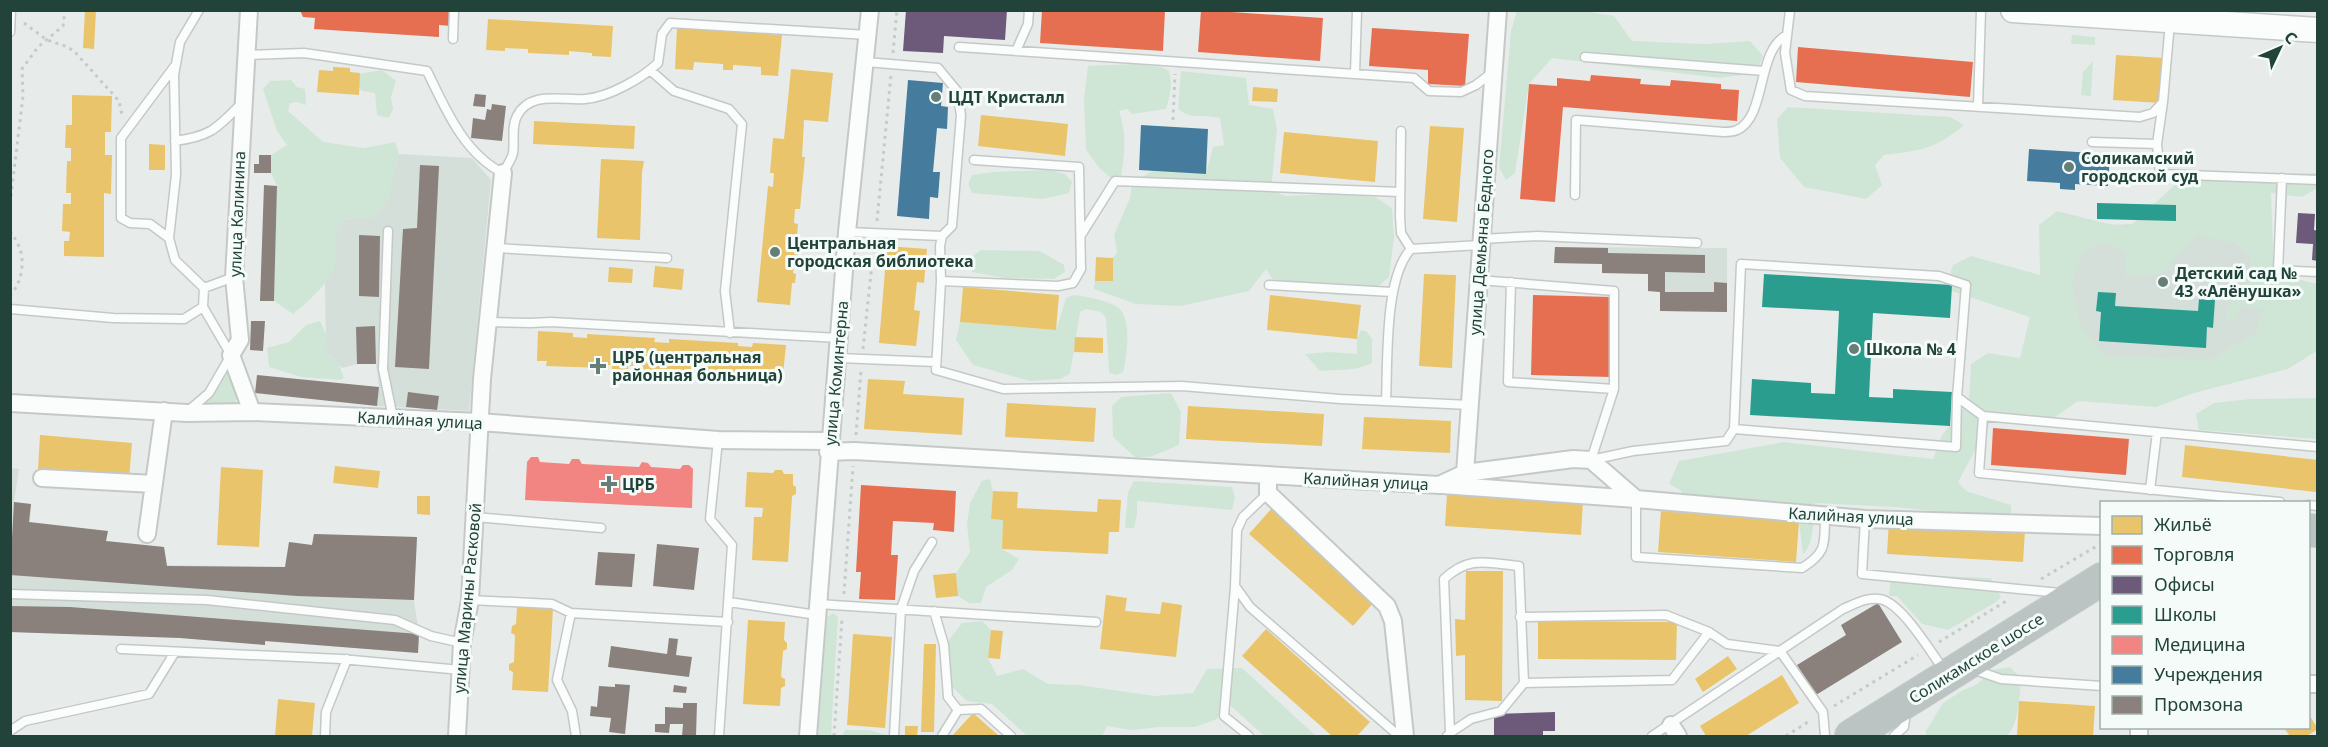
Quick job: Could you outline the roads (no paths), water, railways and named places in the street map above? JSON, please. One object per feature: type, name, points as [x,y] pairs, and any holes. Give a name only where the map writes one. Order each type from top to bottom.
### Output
[{"type":"highway","name":"Соликамское шоссе","points":[[1851,736],[2089,587]]},
{"type":"main road","points":[[2028,11],[2170,16],[2318,30]]},
{"type":"street","name":"улица Калинина","points":[[231,355],[240,340],[234,277],[249,10]]},
{"type":"street","name":"улица Коминтерна","points":[[808,736],[847,232],[870,10]]},
{"type":"street","name":"улица Демьяна Бедного","points":[[1465,473],[1498,10]]},
{"type":"street","name":"улица Марины Расковой","points":[[457,736],[462,643],[470,600],[479,422],[503,173]]},
{"type":"street","points":[[231,355],[252,412]]},
{"type":"street","name":"Калийная улица","points":[[10,403],[187,412],[252,412],[479,422],[829,446],[854,451],[1439,485],[1865,519],[2100,526]]},
{"type":"street","points":[[147,534],[164,411]]},
{"type":"street","name":"Калийная улица","points":[[1439,485],[1465,473],[1573,459],[1591,460]]},
{"type":"street","points":[[1591,460],[1636,499]]},
{"type":"street","points":[[1268,476],[1268,494],[1387,606],[1393,621],[1405,736]]},
{"type":"street","points":[[42,478],[154,484]]},
{"type":"lane","points":[[10,32],[11,10]]},
{"type":"lane","points":[[187,412],[209,393],[231,355],[203,307],[204,288],[175,260],[169,238],[176,175],[174,75],[180,42],[199,10]]},
{"type":"lane","points":[[453,39],[454,10]]},
{"type":"lane","points":[[1016,51],[1028,24],[1029,10]]},
{"type":"lane","points":[[1355,74],[1357,10]]},
{"type":"lane","points":[[1790,10],[1785,53],[1791,90],[1805,96],[2139,117],[2153,113],[2163,102]]},
{"type":"lane","points":[[1978,106],[1981,10]]},
{"type":"lane","points":[[2170,16],[2157,144],[2160,174],[2318,180]]},
{"type":"lane","points":[[246,55],[303,53],[427,71],[454,125],[492,168],[503,173],[513,154],[513,134],[517,115],[530,103],[545,98],[586,99],[619,88],[644,76],[658,63],[662,34],[670,23],[868,35]]},
{"type":"lane","points":[[1575,195],[1576,120],[1723,132],[1738,130],[1750,120],[1764,71],[1779,39],[1787,35]]},
{"type":"lane","points":[[959,47],[1414,78],[1429,91],[1461,92],[1476,85],[1494,71]]},
{"type":"lane","points":[[1585,57],[1764,71]]},
{"type":"lane","points":[[866,62],[938,68],[957,91],[961,116],[952,226],[942,236],[936,370],[1003,389],[1182,386],[1470,405]]},
{"type":"lane","points":[[169,238],[150,224],[130,223],[121,218],[121,138],[176,64]]},
{"type":"lane","points":[[650,70],[674,91],[729,109],[742,124],[725,291],[730,333]]},
{"type":"lane","points":[[175,141],[212,133],[242,103]]},
{"type":"lane","points":[[1401,131],[1401,233],[1411,249]]},
{"type":"lane","points":[[2092,141],[2157,144]]},
{"type":"lane","points":[[941,281],[1058,286],[1073,283],[1081,269],[1079,167],[974,160]]},
{"type":"lane","points":[[2282,178],[2278,270],[2318,272]]},
{"type":"lane","points":[[1080,236],[1115,181],[1400,192]]},
{"type":"lane","points":[[388,231],[383,369],[393,418]]},
{"type":"lane","points":[[847,232],[942,236]]},
{"type":"lane","points":[[1386,401],[1392,292],[1403,257],[1411,249],[1537,236],[1697,243]]},
{"type":"lane","points":[[496,248],[667,258]]},
{"type":"lane","points":[[1591,460],[1633,451],[1726,441],[1734,429],[1741,264],[1939,276],[1966,285],[1957,398],[1956,447],[1734,429]]},
{"type":"lane","points":[[204,288],[234,277]]},
{"type":"lane","points":[[1479,280],[1614,291],[1614,389],[1591,460]]},
{"type":"lane","points":[[1511,282],[1508,382],[1614,389]]},
{"type":"lane","points":[[1269,285],[1392,292]]},
{"type":"lane","points":[[10,309],[113,318],[184,319],[203,307]]},
{"type":"lane","points":[[489,322],[551,321],[840,338]]},
{"type":"lane","points":[[839,358],[936,362]]},
{"type":"lane","points":[[1957,398],[1983,416],[2318,447]]},
{"type":"lane","points":[[1983,416],[1979,473],[2269,501]]},
{"type":"lane","points":[[2150,490],[2157,432]]},
{"type":"lane","points":[[718,440],[710,519],[732,545],[719,736]]},
{"type":"lane","points":[[1249,736],[1224,716],[1235,587],[1237,530],[1243,517],[1268,494]]},
{"type":"lane","points":[[1636,499],[1636,557],[1802,568],[1817,559],[1824,549],[1825,516]]},
{"type":"lane","points":[[475,517],[601,528]]},
{"type":"lane","points":[[1865,519],[1862,574],[2024,590],[2089,587]]},
{"type":"lane","points":[[894,736],[901,609],[914,571],[932,542]]},
{"type":"lane","points":[[1472,562],[1520,566],[1524,683],[1501,711],[1471,719],[1449,735],[1444,579],[1456,568],[1472,562]]},
{"type":"lane","points":[[1235,587],[1250,607],[1399,736]]},
{"type":"lane","points":[[10,594],[207,600],[395,620],[431,636],[462,643]]},
{"type":"lane","points":[[1652,736],[1675,731],[1780,651],[1844,609],[1864,600],[1881,598],[1898,609],[1928,649],[1955,671],[2001,679],[2100,686]]},
{"type":"lane","points":[[470,600],[552,604],[571,613],[728,622]]},
{"type":"lane","points":[[729,602],[818,609],[843,604],[1096,622]]},
{"type":"lane","points":[[934,611],[944,645],[948,697],[958,710]]},
{"type":"lane","points":[[571,613],[557,680],[572,711],[576,736]]},
{"type":"lane","points":[[1520,617],[1666,615],[1709,632],[1727,644],[1780,651],[1823,712],[1825,736]]},
{"type":"lane","points":[[1524,683],[1672,680],[1690,660],[1709,632]]},
{"type":"lane","points":[[121,649],[347,659],[461,670]]},
{"type":"lane","points":[[10,731],[25,721],[149,694],[175,652]]},
{"type":"lane","points":[[325,736],[326,712],[347,659]]},
{"type":"lane","points":[[1894,736],[1904,726],[1908,700]]},
{"type":"lane","points":[[958,710],[981,709],[1011,736]]},
{"type":"lane","points":[[942,736],[958,710]]},
{"type":"place","name":"ЦДТ Кристалл","points":[[936,97]]},
{"type":"place","name":"Соликамский городской суд","points":[[2069,167]]},
{"type":"place","name":"Центральная городская библиотека","points":[[775,252]]},
{"type":"place","name":"Детский сад № 43 «Алёнушка»","points":[[2163,282]]},
{"type":"place","name":"Школа № 4","points":[[1854,349]]},
{"type":"place","name":"ЦРБ (центральная районная больница)","points":[[598,366]]},
{"type":"place","name":"ЦРБ","points":[[609,484]]}]
